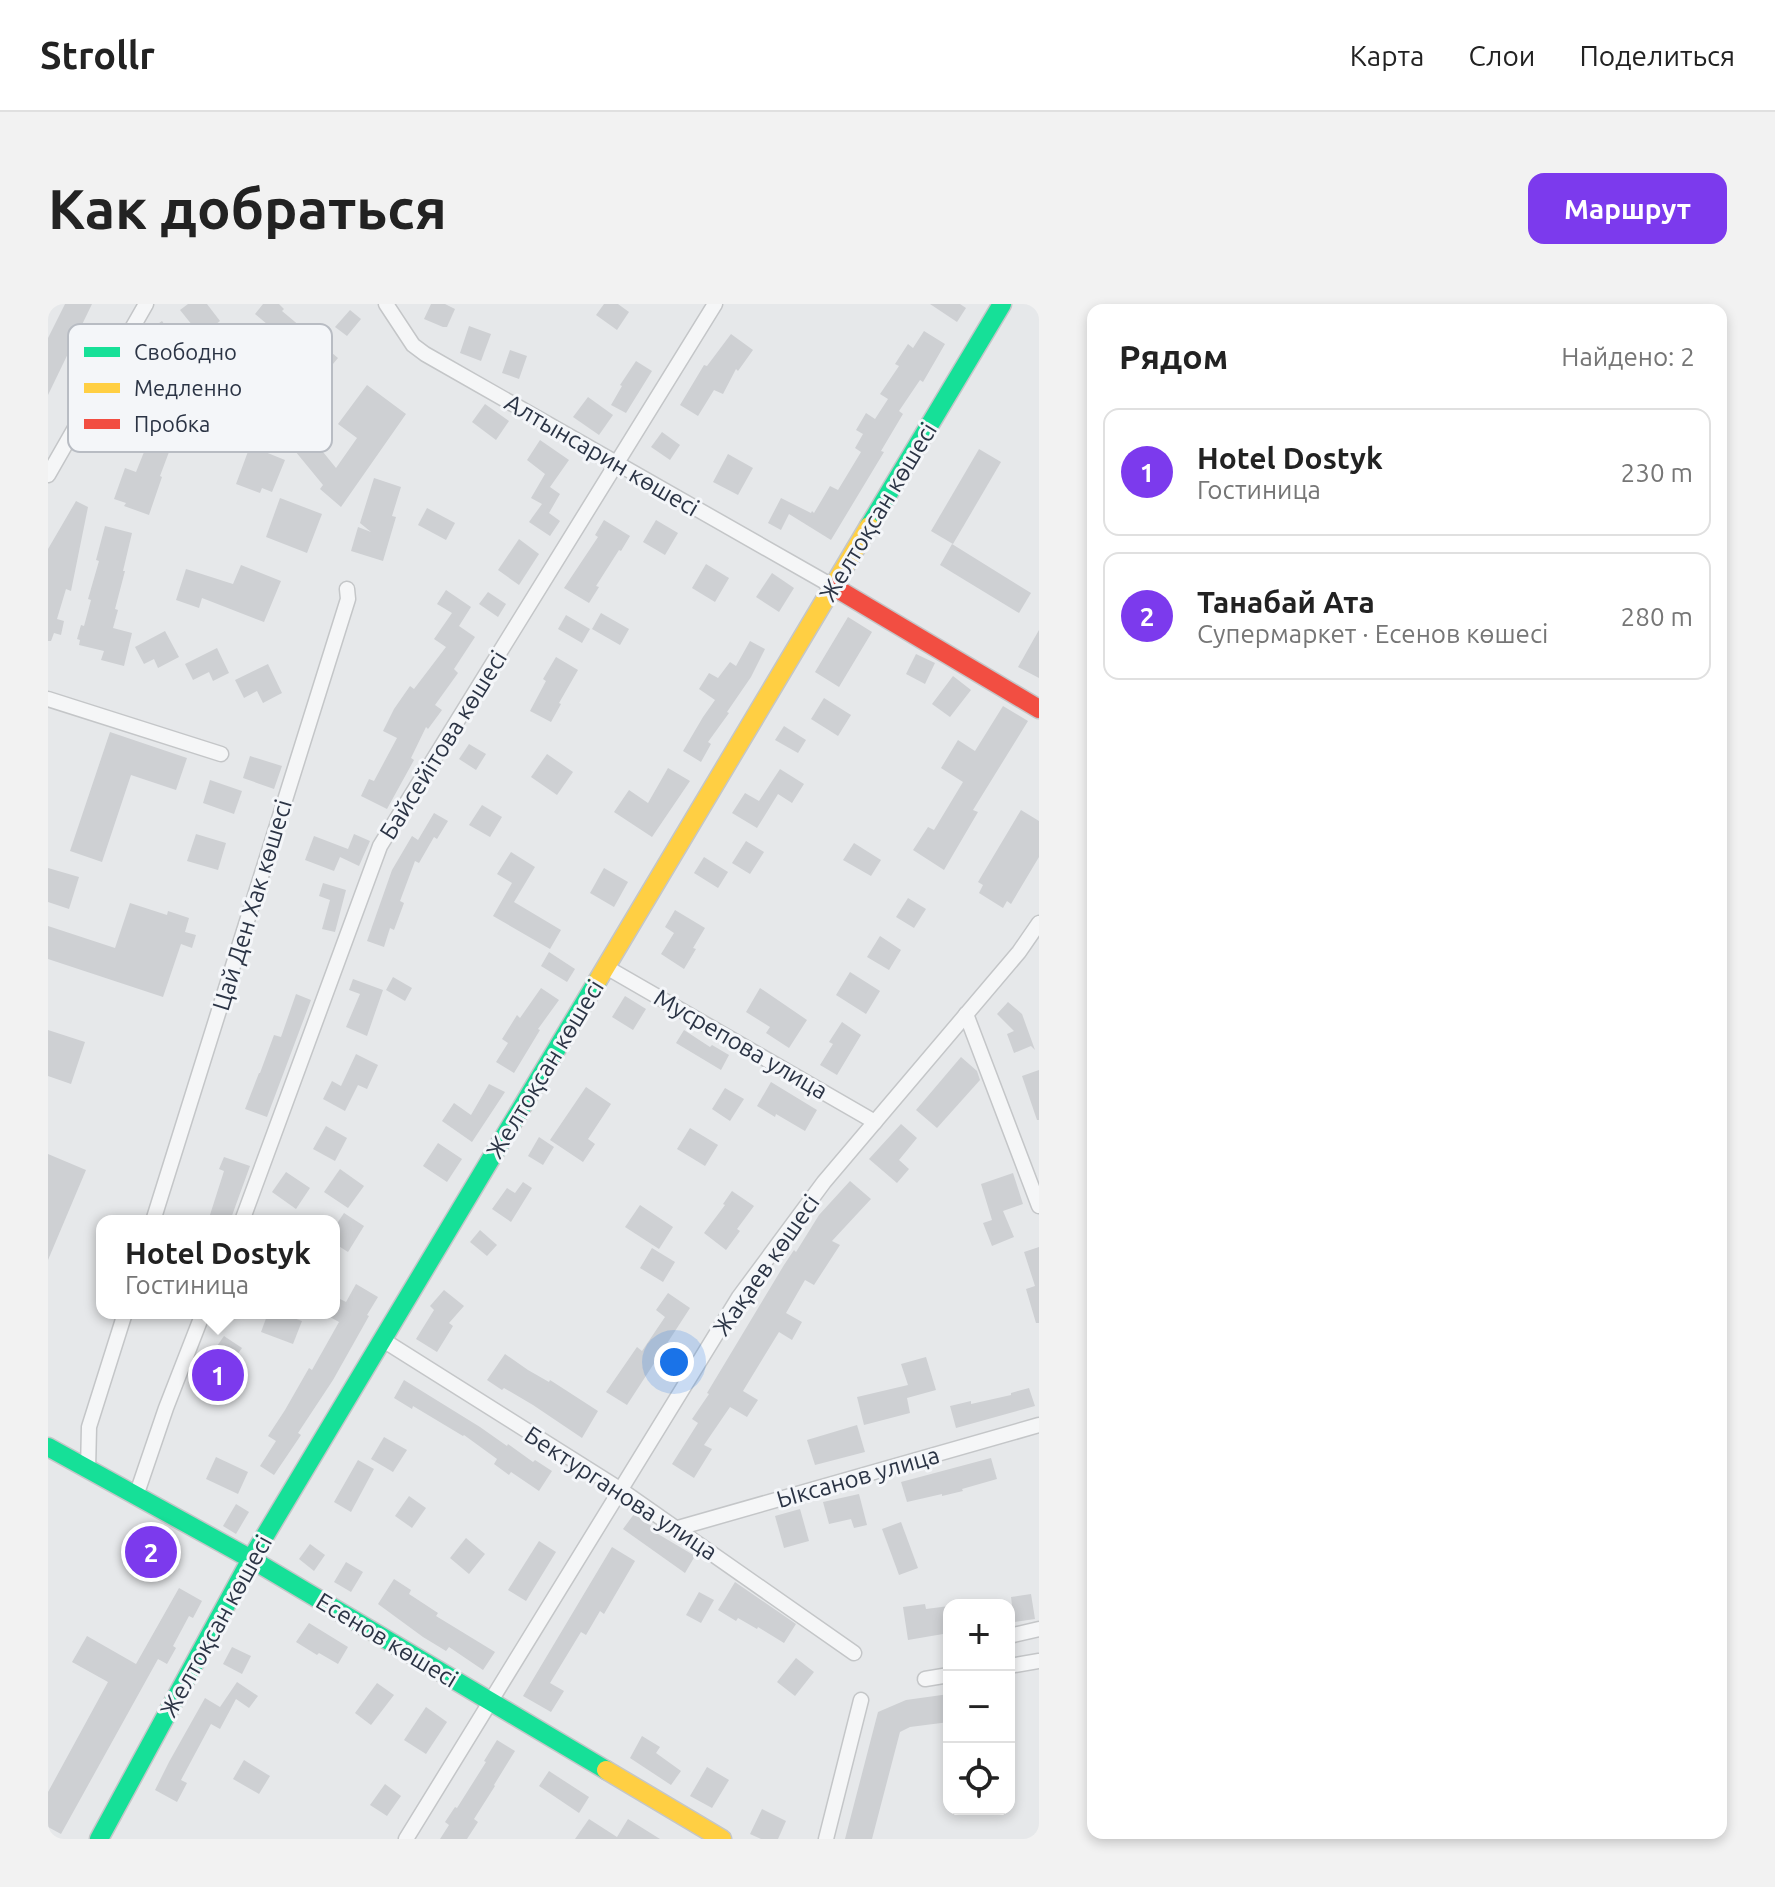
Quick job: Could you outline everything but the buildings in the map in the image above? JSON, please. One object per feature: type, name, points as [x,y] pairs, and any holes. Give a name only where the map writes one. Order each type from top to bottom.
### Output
[{"type":"street","points":[[135,324],[146,304]]},
{"type":"street","name":"Алтынсарин көшесі","points":[[386,304],[413,345],[425,354],[834,587]]},
{"type":"street","name":"Байсейітова көшесі","points":[[244,1215],[380,846],[715,304]]},
{"type":"street","name":"Желтоқсан көшесі","points":[[99,1839],[251,1559],[1002,304]]},
{"type":"street","points":[[48,475],[68,440]]},
{"type":"street","points":[[834,587],[1039,709]]},
{"type":"street","name":"Цай Ден Хак көшесі","points":[[155,1215],[348,599],[347,589]]},
{"type":"street","points":[[48,699],[221,754]]},
{"type":"street","name":"Жақаев көшесі","points":[[406,1839],[739,1297],[824,1182],[1019,952],[1039,923]]},
{"type":"street","name":"Мусрепова улица","points":[[606,967],[875,1122]]},
{"type":"street","points":[[966,1014],[1039,1206]]},
{"type":"street","points":[[88,1470],[89,1427],[123,1319]]},
{"type":"street","points":[[136,1496],[201,1319]]},
{"type":"street","name":"Бектурганова улица","points":[[383,1340],[621,1490],[854,1653]]},
{"type":"street","name":"Ыксанов улица","points":[[678,1528],[1039,1425]]},
{"type":"street","name":"Есенов көшесі","points":[[48,1447],[251,1559],[722,1839]]},
{"type":"street","points":[[1015,1635],[1039,1629]]},
{"type":"street","points":[[1015,1665],[1039,1661]]},
{"type":"street","points":[[925,1679],[943,1676]]},
{"type":"street","points":[[826,1839],[861,1700]]},
{"type":"traffic: fast","points":[[869,526],[1002,304]]},
{"type":"traffic: fast","points":[[99,1839],[251,1559],[598,980]]},
{"type":"traffic: fast","points":[[48,1447],[251,1559],[606,1770]]},
{"type":"traffic: slow","points":[[598,980],[869,526]]},
{"type":"traffic: slow","points":[[606,1770],[722,1839]]},
{"type":"traffic: jam","points":[[834,587],[1039,709]]},
{"type":"place","name":"Hotel Dostyk","points":[[218,1375]]},
{"type":"place","name":"Танабай Ата","points":[[151,1552]]}]
